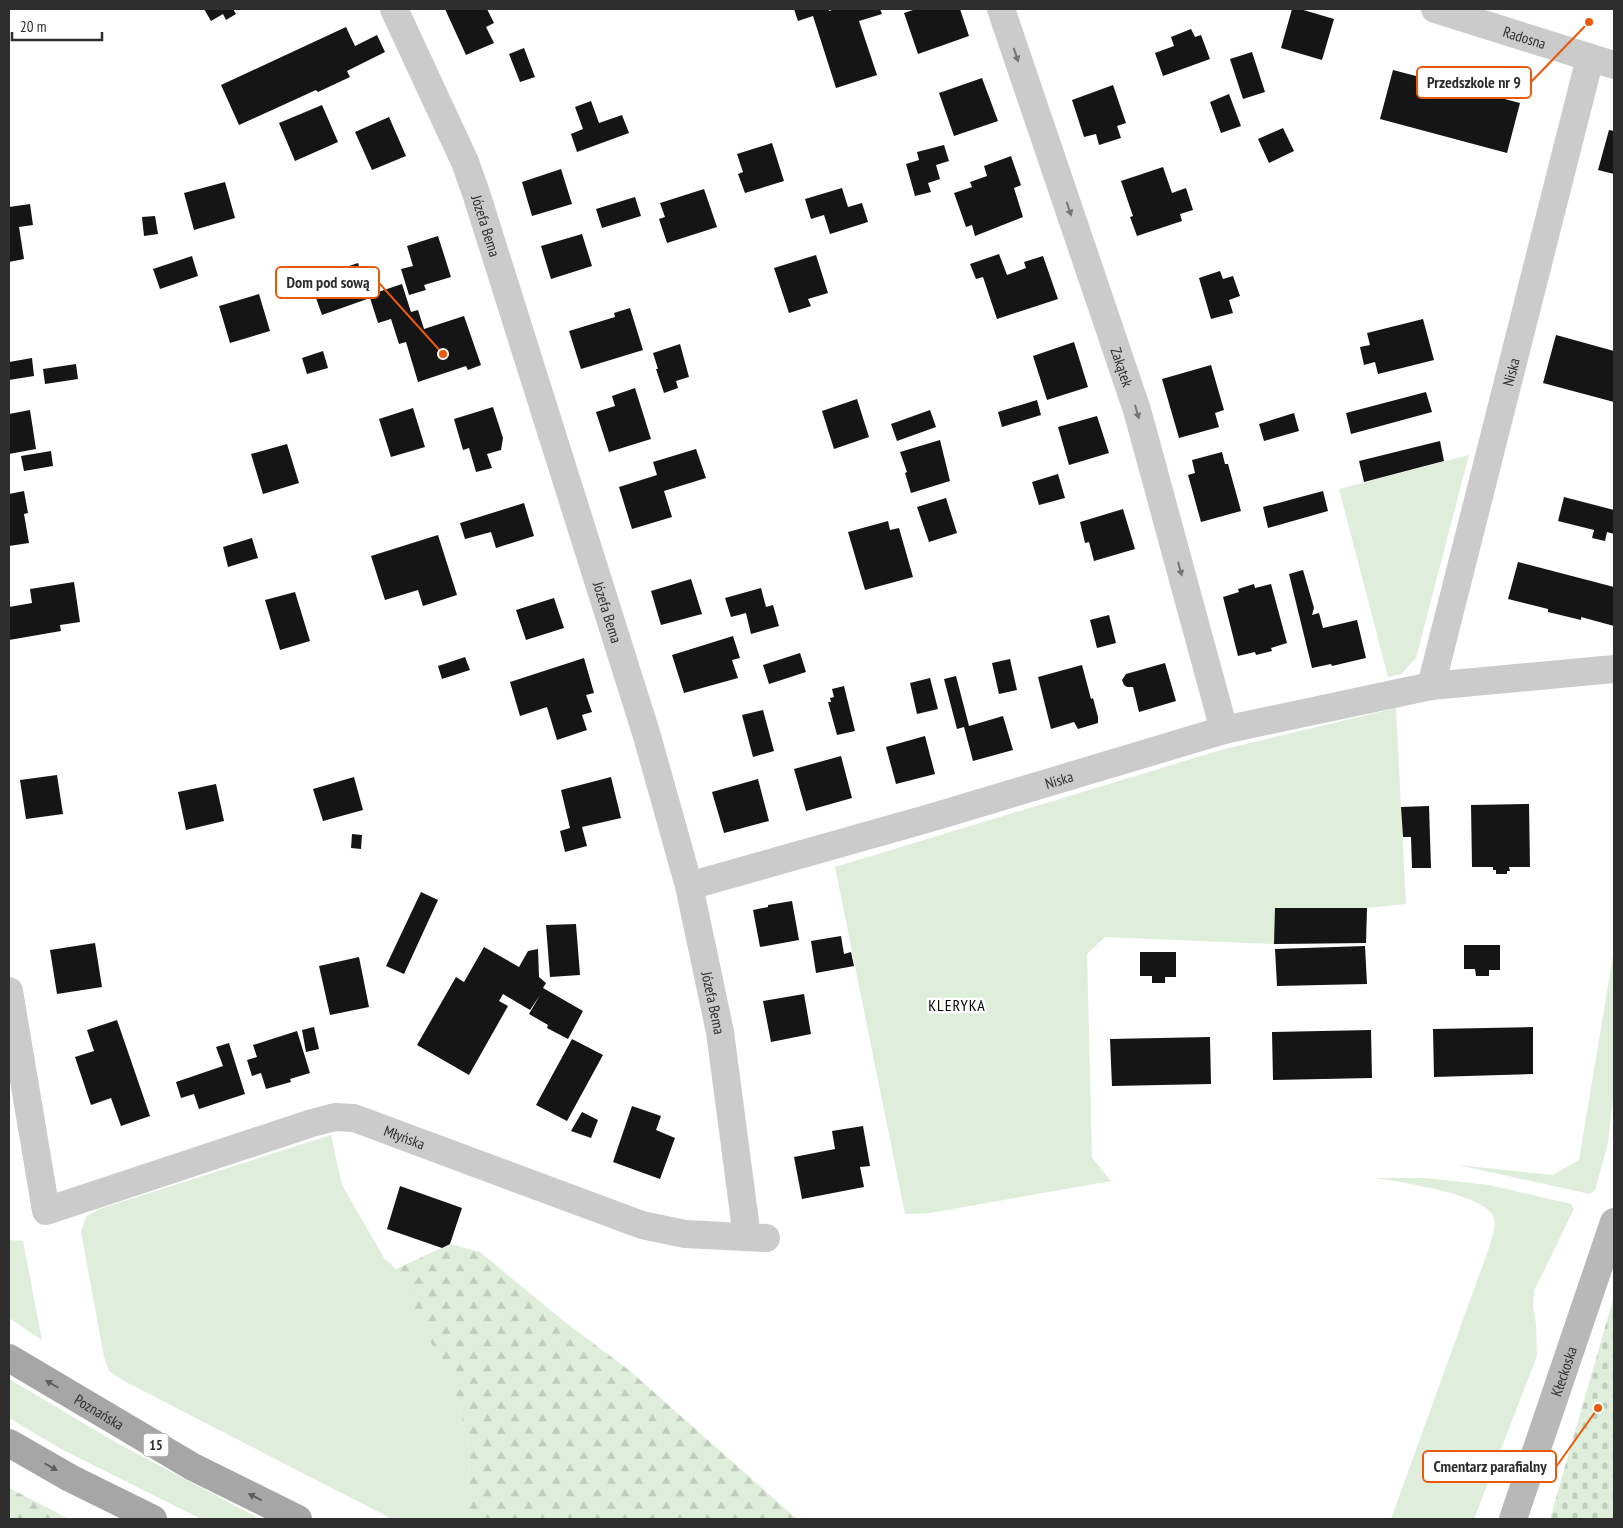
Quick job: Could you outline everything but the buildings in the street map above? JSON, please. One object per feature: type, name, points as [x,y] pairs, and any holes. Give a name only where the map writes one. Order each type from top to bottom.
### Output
[{"type":"main road","name":"Kłeckoska","points":[[1512,1519],[1614,1222]]},
{"type":"main road","name":"Poznańska","points":[[9,1358],[193,1466],[298,1519]]},
{"type":"main road","points":[[9,1443],[70,1478],[153,1519]]},
{"type":"street","name":"Józefa Bema","points":[[394,9],[465,162],[476,193],[644,727],[690,886],[720,1032],[756,1238]]},
{"type":"street","name":"Zakątek","points":[[1001,9],[1137,410],[1224,730]]},
{"type":"street","name":"Radosna","points":[[1435,9],[1602,62]]},
{"type":"street","name":"Niska","points":[[1431,686],[1602,62]]},
{"type":"street","name":"Niska","points":[[690,886],[939,815],[1224,730],[1431,686],[1614,669]]},
{"type":"street","name":"Młyńska","points":[[9,991],[46,1211],[312,1122],[335,1117],[354,1118],[642,1225],[685,1234],[756,1238]]},
{"type":"green space","points":[[1469,455],[1416,658],[1401,674],[1388,677],[1339,489]]},
{"type":"green space","points":[[1396,708],[1406,904],[1367,908],[1365,943],[1274,944],[1105,937],[1087,954],[1092,1158],[1111,1181],[930,1213],[905,1214],[835,867],[1221,750]]},
{"type":"green space","points":[[1614,950],[1614,1090],[1608,1143],[1595,1190],[1590,1194],[1458,1165],[1553,1175],[1579,1160]]},
{"type":"green space","points":[[331,1135],[342,1185],[384,1258],[396,1269],[457,1397],[470,1453],[468,1519],[392,1519],[124,1381],[109,1371],[104,1357],[81,1232],[86,1217],[99,1209]]},
{"type":"green space","points":[[1374,1178],[1425,1178],[1489,1185],[1571,1204],[1574,1209],[1534,1291],[1533,1305],[1536,1324],[1537,1356],[1474,1519],[1391,1519],[1490,1245],[1494,1230],[1494,1218],[1484,1207],[1472,1200],[1419,1185]]},
{"type":"green space","points":[[9,1240],[23,1241],[42,1340],[9,1318]]},
{"type":"green space","points":[[450,1244],[480,1252],[561,1319],[630,1371],[797,1519],[468,1519],[470,1453],[457,1397],[396,1269]]},
{"type":"green space","points":[[1614,1296],[1614,1519],[1550,1519]]},
{"type":"green space","points":[[9,1379],[117,1443],[260,1519],[201,1519],[61,1449],[9,1418]]},
{"type":"green space","points":[[9,1488],[69,1519],[9,1519]]},
{"type":"place","name":"Przedszkole nr 9","points":[[1589,22]]},
{"type":"place","name":"Dom pod sową","points":[[443,354]]},
{"type":"place","name":"Cmentarz parafialny","points":[[1598,1408]]},
{"type":"district","name":"KLERYKA","points":[[957,1005]]}]
